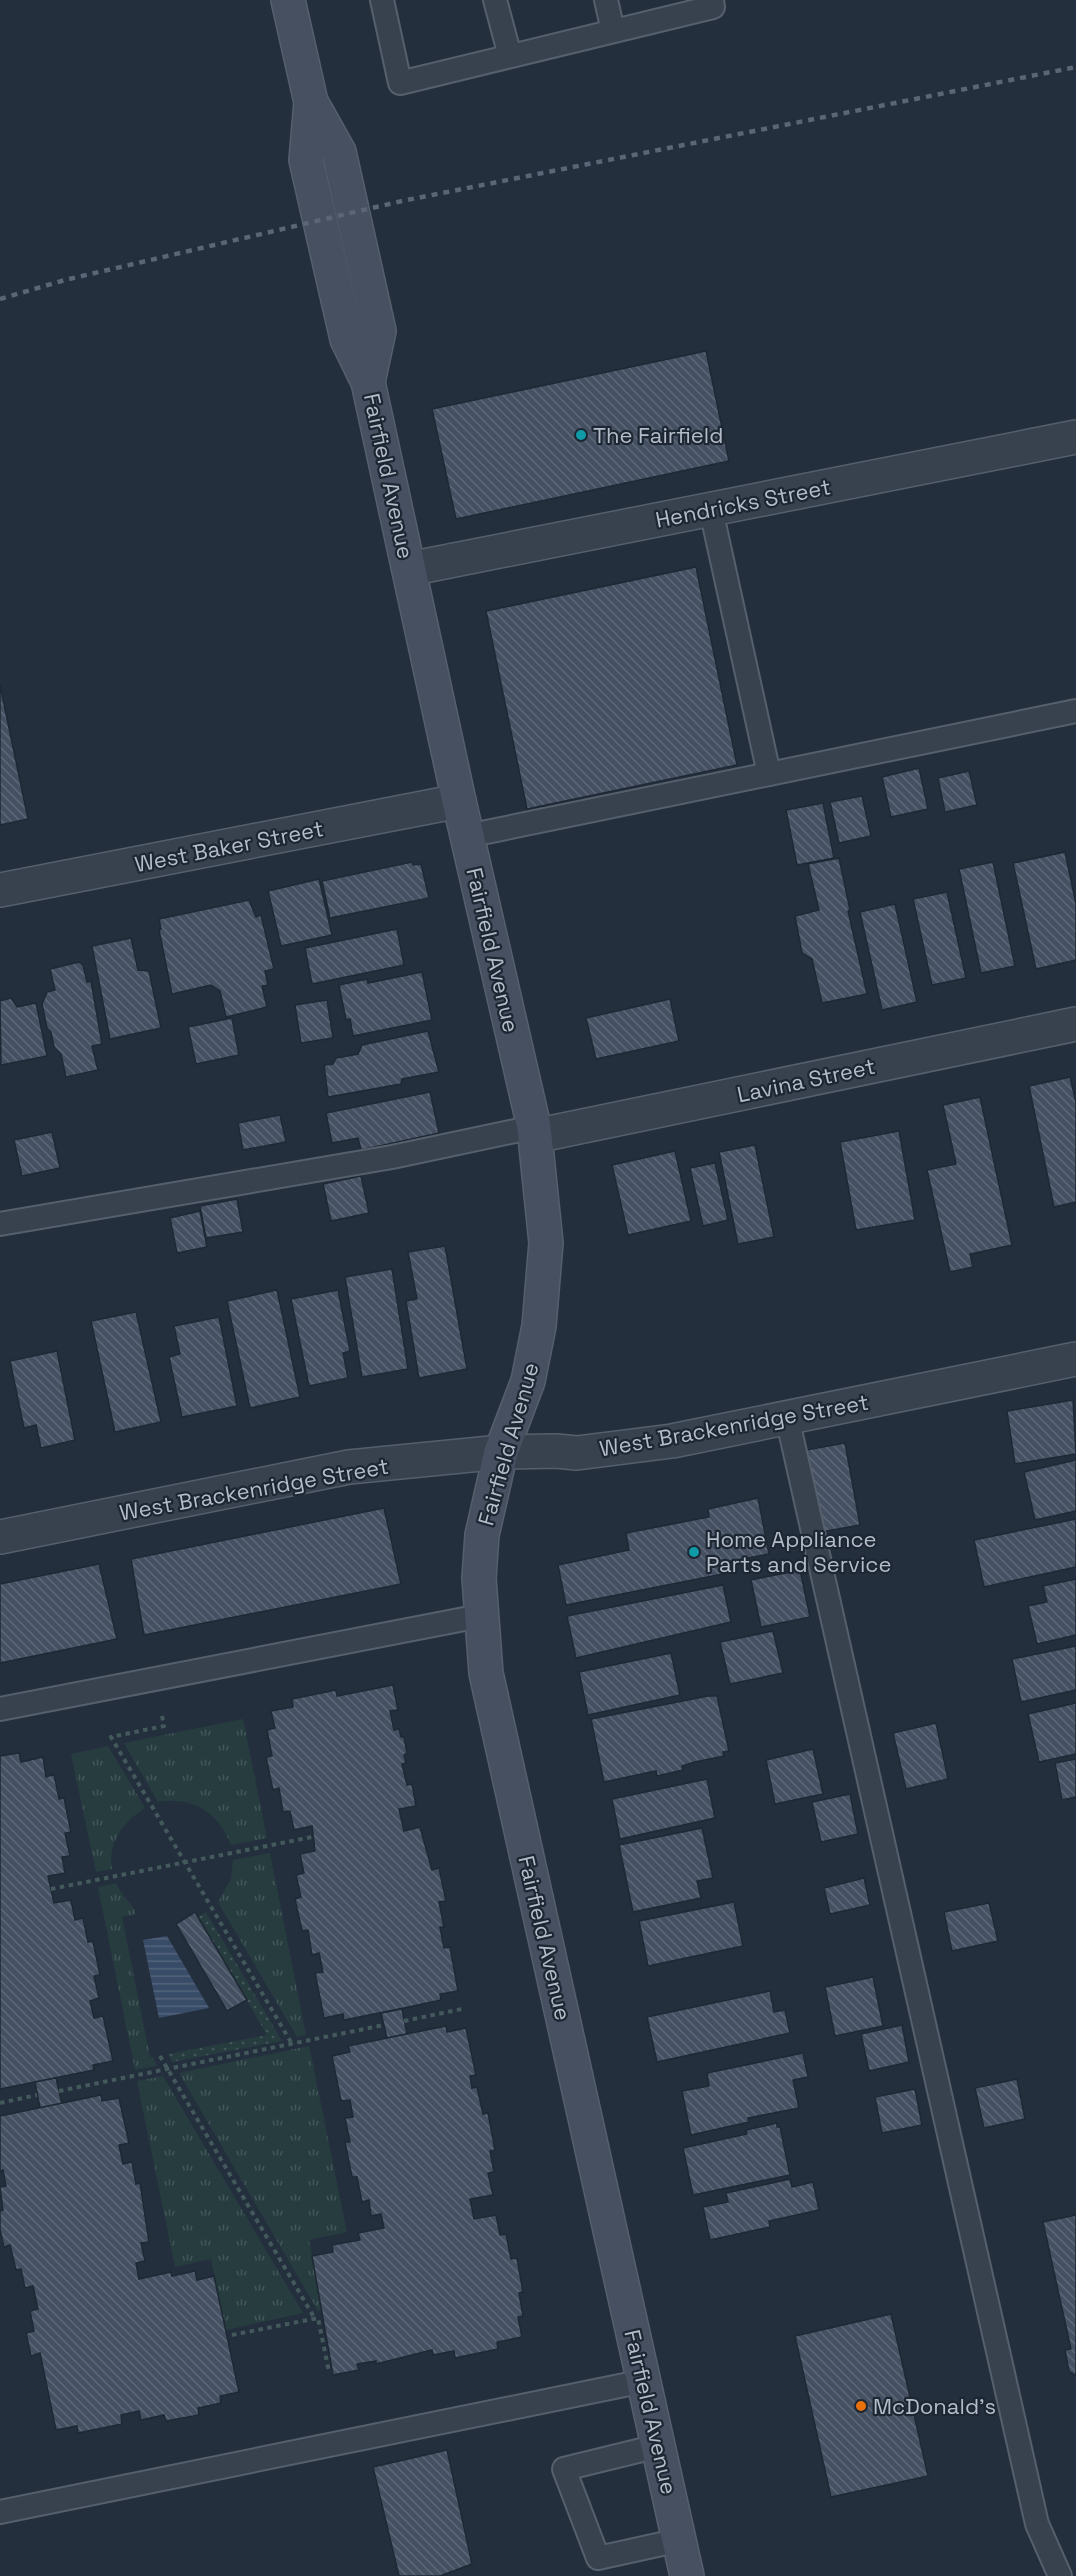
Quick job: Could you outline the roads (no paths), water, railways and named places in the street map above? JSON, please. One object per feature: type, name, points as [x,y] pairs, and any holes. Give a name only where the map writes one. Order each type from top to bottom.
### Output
[{"type":"main road","name":"Fairfield Avenue","points":[[288,0],[311,102],[306,160],[347,339],[368,382],[459,801],[535,1131],[546,1243],[539,1326],[528,1381],[501,1452],[482,1535],[480,1616],[486,1673],[687,2576]]},
{"type":"street","name":"Hendricks Street","points":[[409,569],[1076,437]]},
{"type":"street","name":"West Baker Street","points":[[0,890],[459,801]]},
{"type":"street","name":"Lavina Street","points":[[535,1131],[1076,1024]]},
{"type":"street","name":"West Brackenridge Street","points":[[0,1537],[349,1467],[501,1452],[577,1453],[672,1441],[1076,1359]]},
{"type":"lane","points":[[382,0],[400,83],[713,7],[712,0]]},
{"type":"lane","points":[[495,0],[510,56]]},
{"type":"lane","points":[[606,0],[613,31]]},
{"type":"lane","points":[[711,510],[769,774]]},
{"type":"lane","points":[[467,836],[1076,711]]},
{"type":"lane","points":[[0,1224],[535,1131]]},
{"type":"lane","points":[[787,1417],[1037,2524],[1060,2576]]},
{"type":"lane","points":[[0,1709],[480,1616]]},
{"type":"lane","points":[[0,2512],[644,2381]]},
{"type":"lane","points":[[658,2446],[564,2469],[602,2567],[680,2540]]},
{"type":"water","points":[[167,1936],[209,2008],[159,2018],[143,1940]]},
{"type":"railway","points":[[0,299],[65,280],[402,201],[1076,67]]},
{"type":"place","name":"The Fairfield","points":[[581,435]]},
{"type":"place","name":"Home Appliance Parts and Service","points":[[694,1552]]},
{"type":"place","name":"McDonald's","points":[[861,2406]]}]
